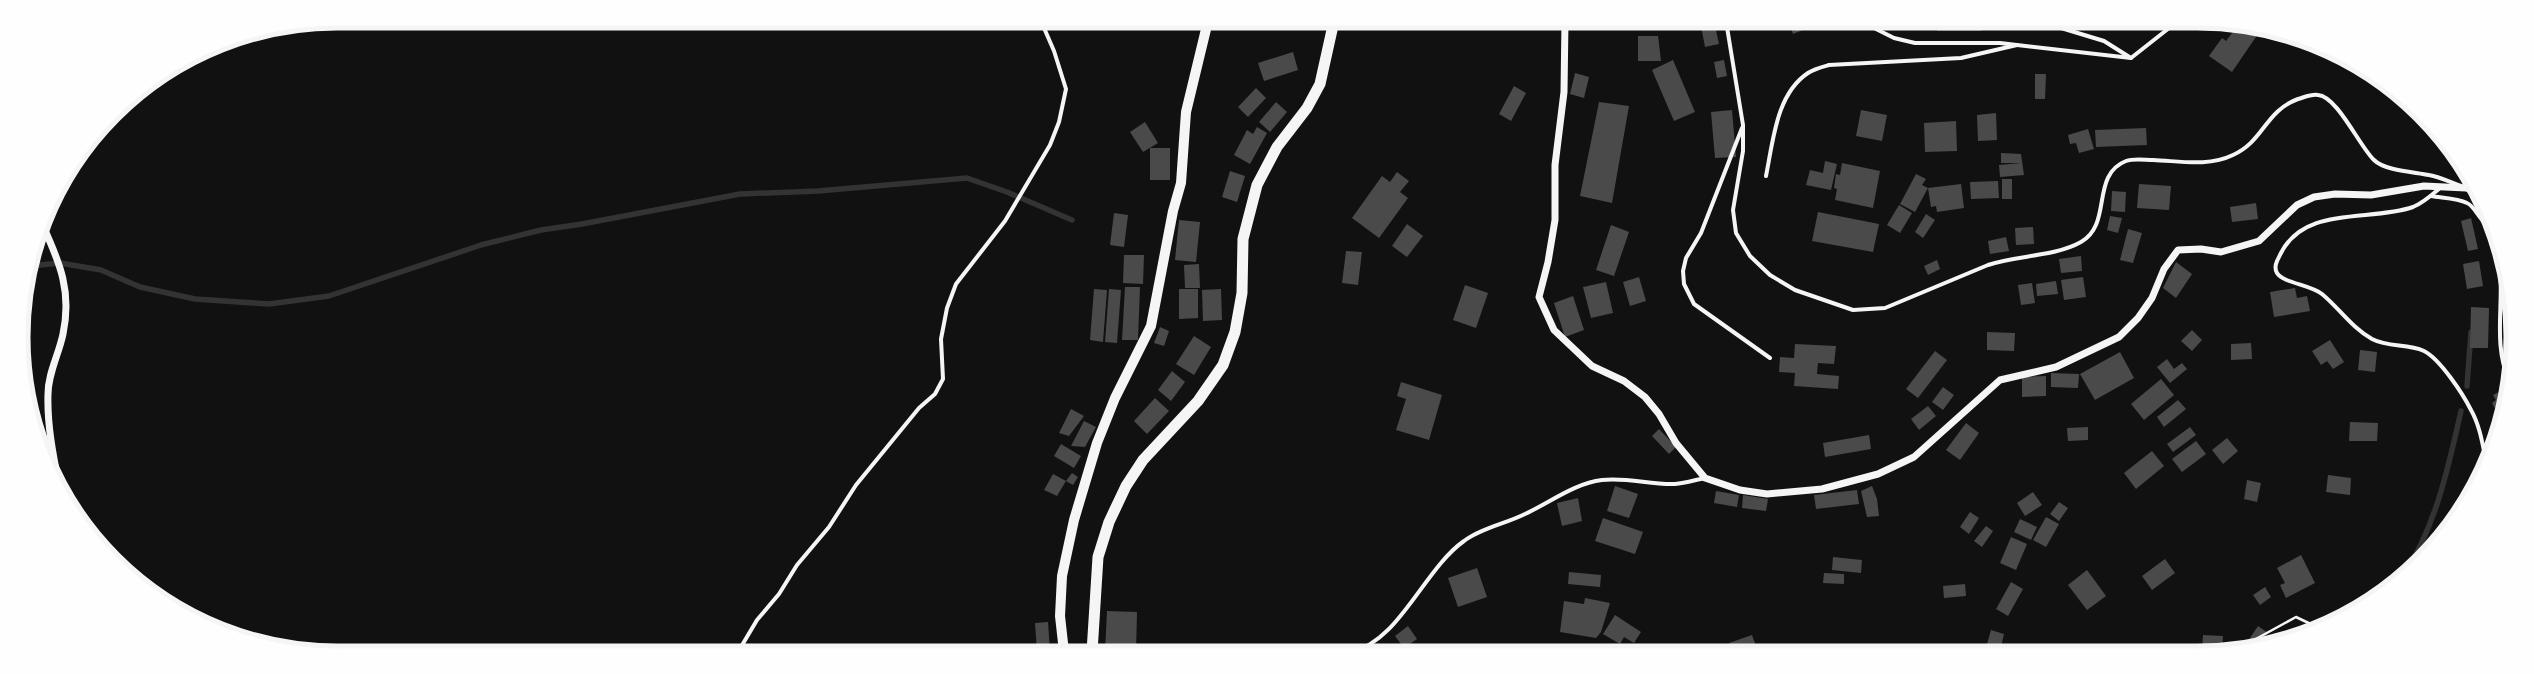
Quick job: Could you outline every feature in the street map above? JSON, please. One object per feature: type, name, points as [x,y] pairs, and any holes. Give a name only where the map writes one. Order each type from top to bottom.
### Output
[{"type":"highway","points":[[1092,646],[1098,557],[1109,522],[1126,486],[1143,460],[1198,401],[1223,365],[1235,332],[1242,293],[1243,239],[1258,185],[1277,147],[1307,108],[1320,84],[1332,28]]},
{"type":"main road","points":[[1063,646],[1060,616],[1062,576],[1074,520],[1097,443],[1115,398],[1152,326],[1173,211],[1182,183],[1186,112],[1206,28]]},
{"type":"street","points":[[742,646],[757,620],[779,594],[856,485],[919,408],[935,394],[943,380],[941,340],[947,308],[956,284],[1006,221],[1050,145],[1059,122],[1066,89],[1054,51],[1044,28]]},
{"type":"street","points":[[1565,28],[1564,92],[1555,165],[1555,220],[1548,262],[1539,297],[1554,330],[1592,366],[1624,381],[1645,397],[1659,414],[1676,443],[1705,478]]},
{"type":"street","points":[[1727,28],[1743,125],[1743,151],[1733,210],[1736,233],[1750,256],[1770,275],[1795,290],[1853,310],[1885,308],[1988,264],[2005,259],[2058,250],[2082,242],[2093,232],[2099,220],[2106,181],[2113,170],[2126,161],[2216,162],[2234,155],[2250,145],[2272,116],[2284,104],[2310,95],[2320,95],[2331,101],[2375,162],[2398,170],[2430,175],[2466,188]]},
{"type":"street","points":[[1879,28],[1894,38],[1915,43],[2017,45],[2131,58],[2169,28]]},
{"type":"street","points":[[2061,28],[2104,41],[2131,58]]},
{"type":"street","points":[[1766,176],[1778,121],[1788,93],[1808,73],[1829,65],[1961,58],[2017,45]]},
{"type":"street","points":[[1743,125],[1701,233],[1686,258],[1682,271],[1684,284],[1694,304],[1770,358]]},
{"type":"street","points":[[1368,646],[1395,623],[1439,565],[1464,541],[1492,527],[1524,515],[1578,487],[1601,480],[1675,484],[1705,478],[1740,490],[1767,494],[1822,489],[1878,474],[1914,457],[2000,380],[2056,367],[2119,336],[2138,318],[2152,298],[2164,269],[2178,250],[2200,249],[2221,252],[2259,241],[2297,205],[2314,197],[2335,194],[2371,196],[2424,186],[2440,188],[2466,188]]},
{"type":"street","points":[[2440,188],[2431,196],[2407,208],[2381,214],[2331,218],[2318,222],[2298,233],[2284,247],[2276,263],[2277,272],[2284,279],[2295,281],[2322,294],[2346,320],[2373,339],[2387,346],[2398,346],[2425,352],[2442,367],[2471,410],[2484,451]]},
{"type":"street","points":[[2431,196],[2468,203],[2482,220]]},
{"type":"street","points":[[46,233],[60,263],[67,297],[63,334],[48,392],[49,424],[54,461]]},
{"type":"street","points":[[2502,290],[2502,358],[2504,365]]},
{"type":"path","points":[[2253,641],[2296,617],[2310,624]]},
{"type":"building","points":[[1701,28],[1716,28],[1719,44],[1705,47]]},
{"type":"building","points":[[1791,28],[1808,28],[1793,34]]},
{"type":"building","points":[[1937,28],[1982,28],[1982,31],[1937,31]]},
{"type":"building","points":[[2234,31],[2258,34],[2232,72],[2209,56],[2222,38],[2226,41]]},
{"type":"building","points":[[1638,36],[1658,36],[1661,61],[1638,61]]},
{"type":"building","points":[[1293,52],[1298,70],[1264,81],[1258,63]]},
{"type":"building","points":[[1673,60],[1695,112],[1674,121],[1652,70]]},
{"type":"building","points":[[1724,60],[1727,76],[1717,78],[1714,62]]},
{"type":"building","points":[[1575,73],[1589,77],[1584,98],[1570,94]]},
{"type":"building","points":[[2035,74],[2046,74],[2045,99],[2035,99]]},
{"type":"building","points":[[1514,86],[1526,93],[1511,121],[1499,114]]},
{"type":"building","points":[[1256,88],[1266,98],[1248,117],[1238,107]]},
{"type":"building","points":[[1276,102],[1287,112],[1270,132],[1259,122]]},
{"type":"building","points":[[1599,102],[1629,106],[1612,203],[1580,196]]},
{"type":"building","points":[[1732,110],[1736,157],[1715,158],[1711,112]]},
{"type":"building","points":[[1861,110],[1887,115],[1882,141],[1856,136]]},
{"type":"building","points":[[1996,113],[1997,140],[1978,141],[1977,115]]},
{"type":"building","points":[[1956,121],[1957,151],[1925,152],[1924,123]]},
{"type":"building","points":[[1145,122],[1158,143],[1143,152],[1130,132]]},
{"type":"building","points":[[1257,127],[1267,133],[1250,164],[1234,155],[1247,130],[1253,134]]},
{"type":"building","points":[[2146,128],[2147,145],[2096,147],[2095,130]]},
{"type":"building","points":[[2088,129],[2094,149],[2079,153],[2076,143],[2070,144],[2068,135]]},
{"type":"building","points":[[1150,148],[1170,148],[1170,180],[1150,180]]},
{"type":"building","points":[[2001,153],[2021,154],[2024,175],[2000,177],[1999,165],[2021,163],[2001,163]]},
{"type":"building","points":[[1825,161],[1837,164],[1831,190],[1806,185],[1810,170],[1823,173]]},
{"type":"building","points":[[1842,163],[1880,171],[1873,208],[1835,200],[1837,189],[1834,188],[1836,174],[1840,175]]},
{"type":"building","points":[[1230,171],[1245,176],[1237,202],[1222,197]]},
{"type":"building","points":[[1397,172],[1409,181],[1400,192],[1408,198],[1379,238],[1352,218],[1382,176],[1390,182]]},
{"type":"building","points":[[1916,174],[1926,179],[1922,185],[1928,188],[1915,212],[1900,204]]},
{"type":"building","points":[[2002,179],[2012,179],[2012,199],[2002,199]]},
{"type":"building","points":[[1998,181],[1999,198],[1971,199],[1970,182]]},
{"type":"building","points":[[1961,184],[1964,208],[1937,212],[1936,206],[1931,207],[1928,188]]},
{"type":"building","points":[[2139,184],[2171,186],[2169,210],[2137,208]]},
{"type":"building","points":[[2112,191],[2126,192],[2125,212],[2111,211]]},
{"type":"building","points":[[2256,203],[2258,219],[2232,222],[2230,207]]},
{"type":"building","points":[[1899,205],[1912,213],[1900,233],[1887,225]]},
{"type":"building","points":[[1818,212],[1879,224],[1873,252],[1812,241]]},
{"type":"building","points":[[1114,213],[1128,215],[1124,247],[1110,245]]},
{"type":"building","points":[[1926,214],[1935,220],[1923,238],[1915,232]]},
{"type":"building","points":[[2110,216],[2122,218],[2118,233],[2107,230]]},
{"type":"building","points":[[2471,218],[2478,249],[2468,251],[2461,221]]},
{"type":"building","points":[[1179,220],[1200,222],[1196,262],[1175,260]]},
{"type":"building","points":[[1407,224],[1423,236],[1407,257],[1392,246]]},
{"type":"building","points":[[1611,225],[1629,232],[1614,276],[1596,270]]},
{"type":"building","points":[[2033,227],[2034,244],[2016,245],[2015,228]]},
{"type":"building","points":[[2128,229],[2142,233],[2133,263],[2120,260]]},
{"type":"building","points":[[2006,237],[2009,251],[1990,254],[1988,241]]},
{"type":"building","points":[[1346,251],[1362,252],[1358,285],[1342,283]]},
{"type":"building","points":[[1124,255],[1144,255],[1143,284],[1123,283]]},
{"type":"building","points":[[2081,256],[2082,271],[2061,273],[2059,259]]},
{"type":"building","points":[[1937,260],[1940,269],[1928,275],[1924,266]]},
{"type":"building","points":[[2479,261],[2483,286],[2467,289],[2463,264]]},
{"type":"building","points":[[2176,262],[2192,274],[2176,298],[2163,288]]},
{"type":"building","points":[[1199,264],[1200,288],[1185,288],[1184,265]]},
{"type":"building","points":[[1639,277],[1646,301],[1630,306],[1623,282]]},
{"type":"building","points":[[2083,277],[2086,297],[2064,300],[2061,280]]},
{"type":"building","points":[[2056,281],[2058,294],[2037,296],[2036,284]]},
{"type":"building","points":[[1606,282],[1613,313],[1591,318],[1583,287]]},
{"type":"building","points":[[2032,283],[2035,303],[2021,305],[2018,285]]},
{"type":"building","points":[[1465,285],[1488,293],[1476,328],[1453,320]]},
{"type":"building","points":[[1125,287],[1140,287],[1138,340],[1122,340]]},
{"type":"building","points":[[2295,288],[2297,298],[2307,296],[2310,311],[2274,317],[2270,292]]},
{"type":"building","points":[[1094,289],[1107,290],[1103,342],[1090,340]]},
{"type":"building","points":[[1109,289],[1121,290],[1117,343],[1105,342]]},
{"type":"building","points":[[1179,289],[1198,289],[1198,318],[1179,319]]},
{"type":"building","points":[[1221,289],[1222,320],[1203,321],[1202,290]]},
{"type":"building","points":[[1573,296],[1584,330],[1565,337],[1554,303]]},
{"type":"building","points":[[2471,307],[2489,308],[2488,348],[2470,348]]},
{"type":"building","points":[[1160,327],[1169,331],[1164,346],[1154,343]]},
{"type":"building","points":[[2192,330],[2202,340],[2192,351],[2181,341]]},
{"type":"building","points":[[1987,332],[2015,333],[2014,351],[1987,350]]},
{"type":"building","points":[[1194,336],[1211,347],[1194,375],[1176,364]]},
{"type":"building","points":[[2330,340],[2344,362],[2333,369],[2327,361],[2321,365],[2312,351]]},
{"type":"building","points":[[2251,343],[2252,359],[2231,360],[2231,344]]},
{"type":"building","points":[[1795,344],[1836,346],[1834,364],[1818,363],[1817,374],[1839,376],[1838,389],[1794,386],[1795,373],[1779,372],[1780,357],[1794,358]]},
{"type":"building","points":[[2360,350],[2377,352],[2375,372],[2358,370]]},
{"type":"building","points":[[1935,351],[1947,360],[1918,398],[1906,389]]},
{"type":"building","points":[[2120,352],[2134,378],[2095,400],[2080,374]]},
{"type":"building","points":[[2167,359],[2174,369],[2182,363],[2187,369],[2170,383],[2157,367]]},
{"type":"building","points":[[1172,371],[1185,382],[1171,401],[1158,390]]},
{"type":"building","points":[[2051,373],[2079,374],[2078,388],[2051,387]]},
{"type":"building","points":[[2046,376],[2046,396],[2022,397],[2022,377]]},
{"type":"building","points":[[2161,379],[2174,395],[2144,420],[2131,404]]},
{"type":"building","points":[[1401,382],[1442,395],[1429,440],[1396,430],[1406,399],[1397,396]]},
{"type":"building","points":[[1943,387],[1954,395],[1943,410],[1932,402]]},
{"type":"building","points":[[2501,391],[2496,411],[2492,403],[2496,400],[2493,395]]},
{"type":"building","points":[[1155,398],[1169,411],[1147,434],[1134,421]]},
{"type":"building","points":[[2178,400],[2186,409],[2164,427],[2157,417]]},
{"type":"building","points":[[1928,406],[1936,416],[1919,430],[1911,419]]},
{"type":"building","points":[[1071,409],[1084,416],[1069,436],[1059,433]]},
{"type":"building","points":[[1084,421],[1096,427],[1085,447],[1071,446]]},
{"type":"building","points":[[2350,422],[2378,423],[2377,441],[2349,441]]},
{"type":"building","points":[[1966,423],[1979,433],[1960,460],[1946,450]]},
{"type":"building","points":[[2088,427],[2088,440],[2068,441],[2067,428]]},
{"type":"building","points":[[2190,427],[2196,435],[2173,452],[2167,444]]},
{"type":"building","points":[[1659,429],[1676,447],[1669,454],[1652,436]]},
{"type":"building","points":[[1869,435],[1871,449],[1825,457],[1823,443]]},
{"type":"building","points":[[2227,438],[2238,451],[2223,464],[2212,450]]},
{"type":"building","points":[[2196,441],[2206,454],[2182,472],[2172,459]]},
{"type":"building","points":[[1061,444],[1081,456],[1074,468],[1054,456]]},
{"type":"building","points":[[2152,451],[2164,466],[2136,489],[2124,473]]},
{"type":"building","points":[[1072,473],[1078,477],[1073,485],[1066,481]]},
{"type":"building","points":[[1053,474],[1066,481],[1057,496],[1044,490]]},
{"type":"building","points":[[2328,475],[2351,478],[2350,495],[2326,492]]},
{"type":"building","points":[[2247,480],[2261,483],[2257,502],[2244,499]]},
{"type":"building","points":[[1615,486],[1638,494],[1629,518],[1607,511]]},
{"type":"building","points":[[1872,486],[1877,499],[1879,516],[1867,517],[1861,491]]},
{"type":"building","points":[[1857,490],[1859,504],[1816,509],[1814,495]]},
{"type":"building","points":[[1716,491],[1739,495],[1737,507],[1714,503]]},
{"type":"building","points":[[2033,492],[2042,505],[2025,516],[2017,503]]},
{"type":"building","points":[[1743,495],[1768,499],[1766,511],[1742,508]]},
{"type":"building","points":[[1578,498],[1582,521],[1562,526],[1557,503]]},
{"type":"building","points":[[2059,502],[2068,508],[2059,521],[2050,514]]},
{"type":"building","points":[[1970,512],[1979,518],[1969,534],[1960,527]]},
{"type":"building","points":[[2046,517],[2059,524],[2046,547],[2033,540]]},
{"type":"building","points":[[1603,518],[1643,532],[1635,554],[1595,541]]},
{"type":"building","points":[[2020,519],[2037,527],[2031,540],[2014,532]]},
{"type":"building","points":[[1986,526],[1993,531],[1982,547],[1974,541]]},
{"type":"building","points":[[2011,537],[2027,544],[2016,570],[2000,563]]},
{"type":"building","points":[[2301,555],[2315,583],[2286,598],[2280,585],[2285,583],[2277,568]]},
{"type":"building","points":[[1833,557],[1862,560],[1861,573],[1832,570]]},
{"type":"building","points":[[2165,559],[2175,573],[2152,590],[2142,576]]},
{"type":"building","points":[[1477,568],[1487,597],[1458,607],[1448,578]]},
{"type":"building","points":[[2087,570],[2106,596],[2087,610],[2068,585]]},
{"type":"building","points":[[1569,572],[1601,575],[1600,587],[1568,584]]},
{"type":"building","points":[[1824,573],[1844,574],[1844,584],[1823,583]]},
{"type":"building","points":[[2011,582],[2023,589],[2008,616],[1996,609]]},
{"type":"building","points":[[1965,584],[1966,596],[1944,598],[1943,586]]},
{"type":"building","points":[[2265,587],[2271,597],[2260,605],[2253,595]]},
{"type":"building","points":[[1585,598],[1610,603],[1601,632],[1596,638],[1560,632],[1564,601],[1584,604]]},
{"type":"building","points":[[1107,611],[1137,612],[1136,646],[1105,646]]},
{"type":"building","points":[[1615,615],[1641,632],[1634,643],[1624,637],[1620,644],[1603,634]]},
{"type":"building","points":[[1048,622],[1050,646],[1037,646],[1035,623]]},
{"type":"building","points":[[1408,626],[1417,639],[1407,646],[1402,646],[1395,636]]},
{"type":"building","points":[[2258,626],[2268,633],[2265,638],[2248,641]]},
{"type":"building","points":[[1991,630],[2004,634],[2001,646],[1987,644]]},
{"type":"building","points":[[1752,635],[1756,646],[1730,646],[1729,643]]},
{"type":"building","points":[[2203,635],[2223,636],[2222,644],[2202,646]]},
{"type":"waterway","points":[[37,265],[60,263],[101,270],[140,287],[195,299],[269,304],[329,296],[481,245],[541,230],[582,224],[740,194],[818,191],[967,178],[1007,192],[1072,220]]},
{"type":"waterway","points":[[2467,386],[2471,332]]},
{"type":"waterway","points":[[2416,554],[2425,536],[2440,496],[2461,411]]}]
